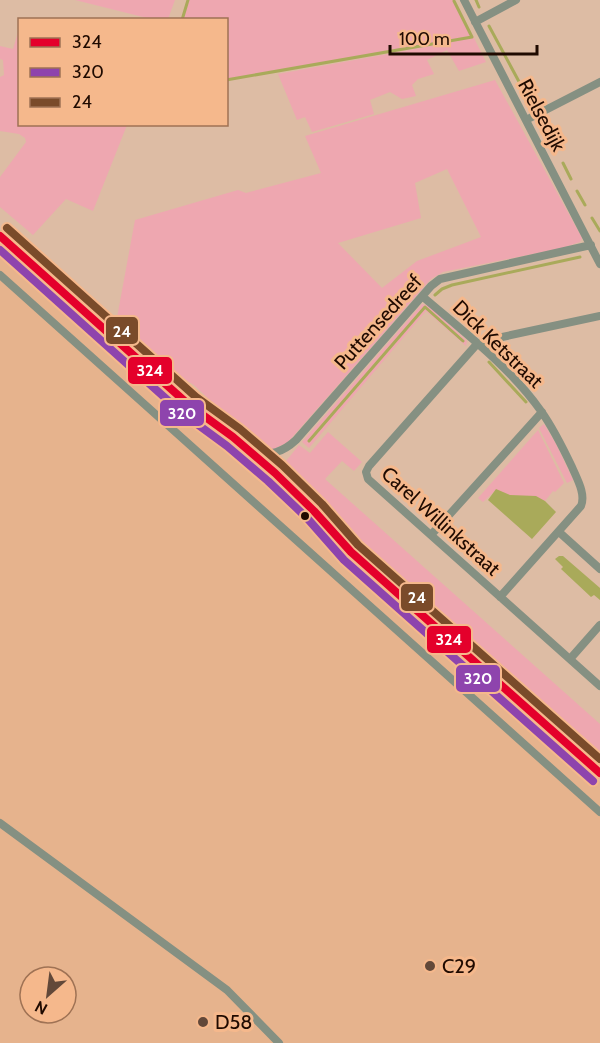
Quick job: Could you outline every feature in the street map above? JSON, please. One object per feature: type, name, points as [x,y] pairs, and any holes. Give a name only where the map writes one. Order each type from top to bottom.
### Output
[{"type":"main road","points":[[0,236],[67,290],[189,405],[214,432],[600,773]]},
{"type":"main road","points":[[189,405],[250,451],[330,526],[351,552]]},
{"type":"street","name":"Rielsedijk","points":[[464,0],[600,264]]},
{"type":"street","points":[[475,22],[516,0]]},
{"type":"street","points":[[526,120],[600,82]]},
{"type":"street","name":"Puttensedreef","points":[[250,451],[264,454],[276,453],[296,440],[435,282],[446,276],[591,245]]},
{"type":"street","points":[[0,274],[600,812]]},
{"type":"street","name":"Dick Ketstraat","points":[[422,296],[508,372],[542,412],[566,456],[582,494],[581,506],[500,597]]},
{"type":"street","points":[[477,344],[600,316]]},
{"type":"street","name":"Carel Willinkstraat","points":[[477,344],[369,466],[366,472],[368,479],[600,686]]},
{"type":"street","points":[[431,535],[542,412]]},
{"type":"street","points":[[559,532],[600,569]]},
{"type":"street","points":[[570,658],[600,625]]},
{"type":"street","points":[[0,824],[227,990],[279,1043]]},
{"type":"shaded area","points":[[75,0],[175,0],[168,18],[147,18]]},
{"type":"shaded area","points":[[187,0],[455,0],[486,62],[459,71],[447,50],[427,60],[434,74],[418,79],[412,85],[416,96],[402,99],[390,92],[370,100],[374,114],[312,132],[305,117],[297,120],[278,74],[470,39],[228,81],[228,18],[181,18]]},
{"type":"shaded area","points":[[18,32],[18,126],[127,126],[93,211],[66,199],[33,235],[0,207],[0,177],[26,142],[25,138],[19,134],[0,131],[0,77],[4,75],[0,46],[13,49]]},
{"type":"shaded area","points":[[495,80],[582,238],[580,242],[562,248],[443,272],[431,279],[288,442],[272,450],[263,450],[194,385],[164,367],[116,323],[135,220],[238,190],[246,193],[321,173],[305,136]],"holes":[[[447,169],[481,237],[417,261],[382,288],[338,243],[421,218],[415,183]]]},
{"type":"shaded area","points":[[0,247],[43,282],[230,455],[600,782],[600,1043],[0,1043]]},
{"type":"shaded area","points":[[422,304],[429,306],[467,341],[466,346],[426,311],[309,448],[302,442]]},
{"type":"shaded area","points":[[544,424],[573,480],[567,483],[539,428]]},
{"type":"shaded area","points":[[538,430],[564,483],[545,501],[510,495],[496,490],[483,502],[478,498]]},
{"type":"shaded area","points":[[328,432],[362,462],[354,471],[342,461],[325,479],[600,724],[600,758],[355,539],[282,466],[299,445],[310,453]]},
{"type":"shaded area","points":[[496,489],[510,495],[536,496],[556,512],[532,539],[488,500]]},
{"type":"shaded area","points":[[563,556],[600,588],[600,600],[594,595],[591,597],[561,569],[563,567],[555,559]]},
{"type":"waterway","points":[[183,18],[188,0]]},
{"type":"waterway","points":[[476,0],[479,7]]},
{"type":"waterway","points":[[228,80],[472,37],[454,1]]},
{"type":"waterway","points":[[489,26],[530,102]]},
{"type":"waterway","points":[[546,131],[552,144]]},
{"type":"waterway","points":[[563,163],[571,179]]},
{"type":"waterway","points":[[577,191],[585,205]]},
{"type":"waterway","points":[[592,218],[600,231]]},
{"type":"waterway","points":[[435,295],[452,285],[580,257]]},
{"type":"waterway","points":[[309,441],[425,307],[463,341]]},
{"type":"waterway","points":[[489,362],[526,402]]},
{"type":"transit line","name":"24","points":[[7,228],[196,397],[240,429],[282,465],[322,504],[358,545],[600,759]]},
{"type":"transit line","name":"324","points":[[0,236],[189,405],[233,437],[275,473],[351,552],[600,773]]},
{"type":"transit line","name":"320","points":[[0,250],[182,413],[227,446],[268,481],[307,518],[344,560],[593,781]]},
{"type":"place","name":"C29","points":[[430,966]]},
{"type":"place","name":"D58","points":[[203,1022]]}]
